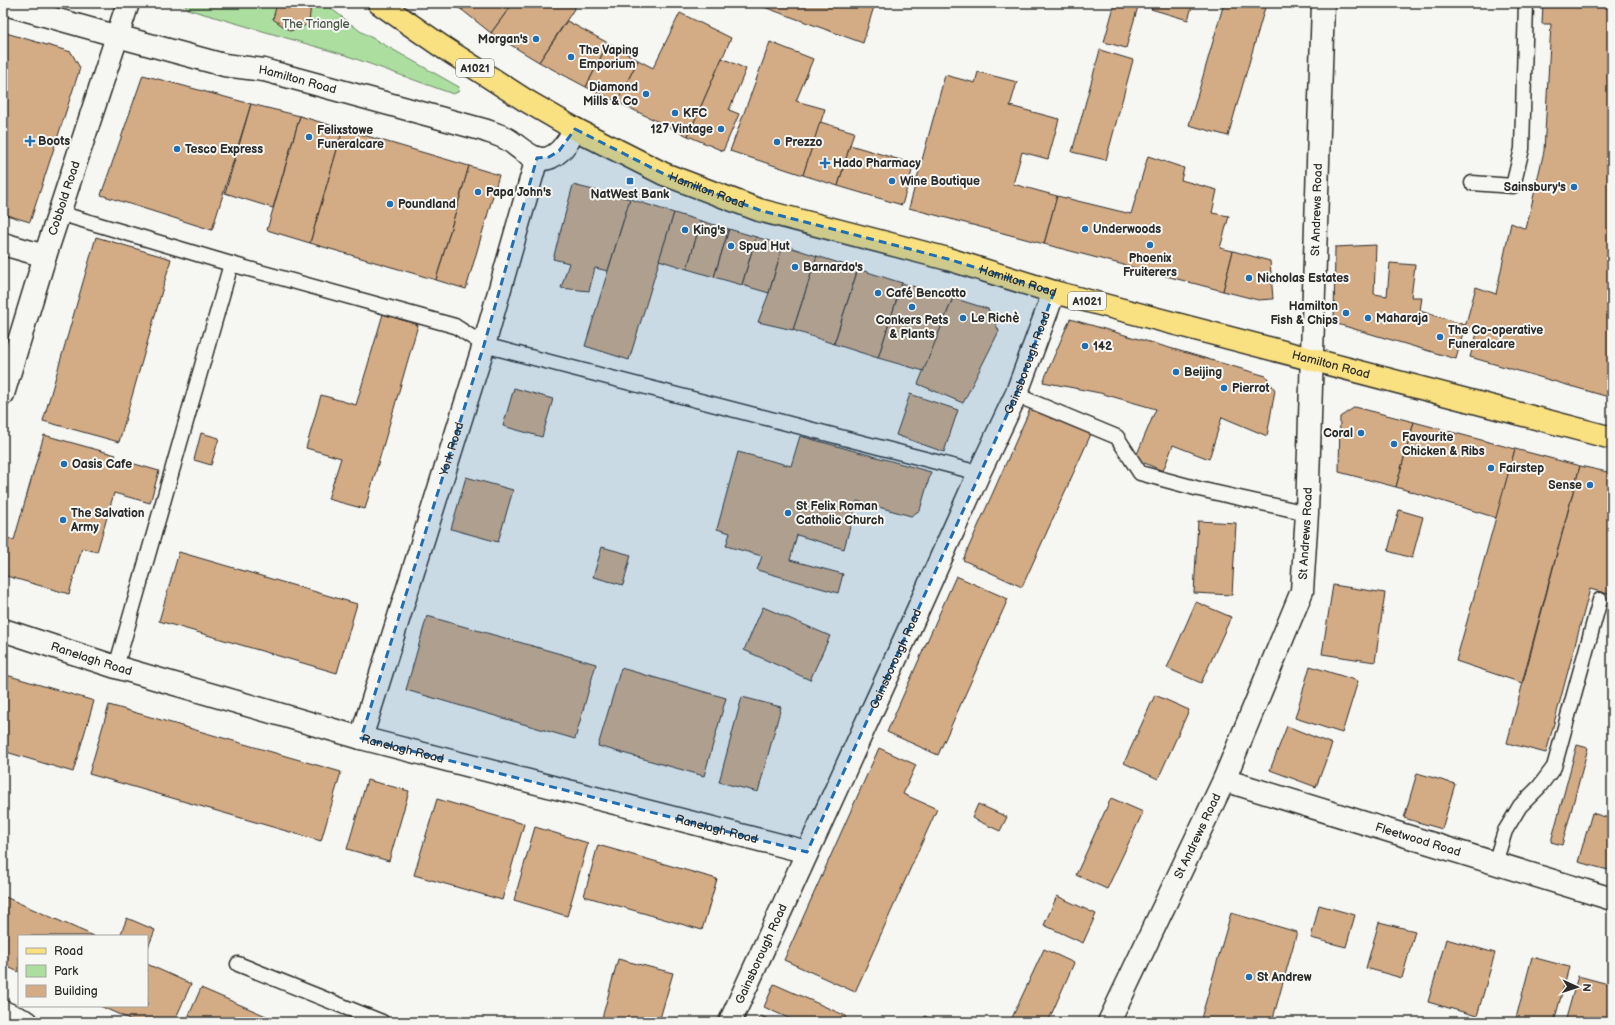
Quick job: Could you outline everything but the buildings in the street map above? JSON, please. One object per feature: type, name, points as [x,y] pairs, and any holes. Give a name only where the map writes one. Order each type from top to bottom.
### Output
[{"type":"main road","name":"Hamilton Road","points":[[379,3],[447,50],[525,100],[575,129],[664,174],[759,210],[948,259],[1054,292],[1612,438]]},
{"type":"street","name":"Cobbold Road","points":[[3,394],[45,256],[128,3]]},
{"type":"street","name":"St Andrews Road","points":[[1109,1022],[1224,780],[1302,591],[1307,513],[1323,3]]},
{"type":"street","name":"Hamilton Road","points":[[3,4],[224,65],[264,70],[484,130],[507,139],[536,158]]},
{"type":"street","points":[[536,158],[549,157],[560,151],[567,145],[575,129]]},
{"type":"street","name":"York Road","points":[[361,738],[484,345],[536,158]]},
{"type":"street","points":[[3,244],[45,256]]},
{"type":"street","name":"Gainsborough Road","points":[[730,1022],[979,473],[1016,395],[1054,292]]},
{"type":"street","name":"Ranelagh Road","points":[[3,630],[116,667],[361,738],[807,852]]},
{"type":"street","name":"Fleetwood Road","points":[[1224,780],[1612,899]]},
{"type":"street","points":[[3,1012],[27,1022]]},
{"type":"lane","points":[[1472,183],[1513,186],[1522,149],[1526,3]]},
{"type":"lane","points":[[59,214],[231,264],[455,326],[484,345],[979,473]]},
{"type":"lane","points":[[116,667],[231,264]]},
{"type":"lane","points":[[1016,395],[1117,437],[1140,473],[1199,489],[1307,513]]},
{"type":"lane","points":[[1495,863],[1506,830],[1520,806],[1539,787],[1554,767],[1600,600]]},
{"type":"lane","points":[[238,964],[382,1022]]},
{"type":"highlighted area","points":[[575,129],[664,174],[759,210],[948,259],[1054,292],[1016,395],[807,852],[361,738],[484,345],[537,158],[549,157],[559,151]]},
{"type":"green space","name":"The Triangle","points":[[184,3],[324,3],[360,31],[459,87],[458,92],[453,94],[345,55],[187,9]]},
{"type":"place","name":"Morgan's","points":[[536,39]]},
{"type":"place","name":"The Vaping Emporium","points":[[571,57]]},
{"type":"place","name":"Diamond Mills & Co","points":[[646,94]]},
{"type":"place","name":"KFC","points":[[675,113]]},
{"type":"place","name":"127 Vintage","points":[[721,129]]},
{"type":"place","name":"Felixstowe Funeralcare","points":[[309,137]]},
{"type":"place","name":"Boots","points":[[30,141]]},
{"type":"place","name":"Prezzo","points":[[777,142]]},
{"type":"place","name":"Tesco Express","points":[[177,149]]},
{"type":"place","name":"Hado Pharmacy","points":[[825,163]]},
{"type":"place","name":"NatWest Bank","points":[[630,181]]},
{"type":"place","name":"Wine Boutique","points":[[892,181]]},
{"type":"place","name":"Sainsbury's","points":[[1574,187]]},
{"type":"place","name":"Papa John's","points":[[478,192]]},
{"type":"place","name":"Poundland","points":[[390,204]]},
{"type":"place","name":"Underwoods","points":[[1085,229]]},
{"type":"place","name":"King's","points":[[685,230]]},
{"type":"place","name":"Phoenix Fruiterers","points":[[1150,245]]},
{"type":"place","name":"Spud Hut","points":[[731,246]]},
{"type":"place","name":"Barnardo's","points":[[795,267]]},
{"type":"place","name":"Nicholas Estates","points":[[1249,278]]},
{"type":"place","name":"Café Bencotto","points":[[878,293]]},
{"type":"place","name":"Conkers Pets & Plants","points":[[912,307]]},
{"type":"place","name":"Hamilton Fish & Chips","points":[[1346,313]]},
{"type":"place","name":"Le Richè","points":[[963,318]]},
{"type":"place","name":"Maharaja","points":[[1368,318]]},
{"type":"place","name":"The Co-operative Funeralcare","points":[[1440,337]]},
{"type":"place","name":"142","points":[[1085,346]]},
{"type":"place","name":"Beijing","points":[[1176,372]]},
{"type":"place","name":"Pierrot","points":[[1224,388]]},
{"type":"place","name":"Coral","points":[[1361,433]]},
{"type":"place","name":"Favourite Chicken & Ribs","points":[[1394,444]]},
{"type":"place","name":"Oasis Cafe","points":[[64,464]]},
{"type":"place","name":"Fairstep","points":[[1491,468]]},
{"type":"place","name":"Sense","points":[[1590,485]]},
{"type":"place","name":"St Felix Roman Catholic Church","points":[[788,513]]},
{"type":"place","name":"The Salvation Army","points":[[63,520]]},
{"type":"place","name":"St Andrew","points":[[1249,977]]}]
